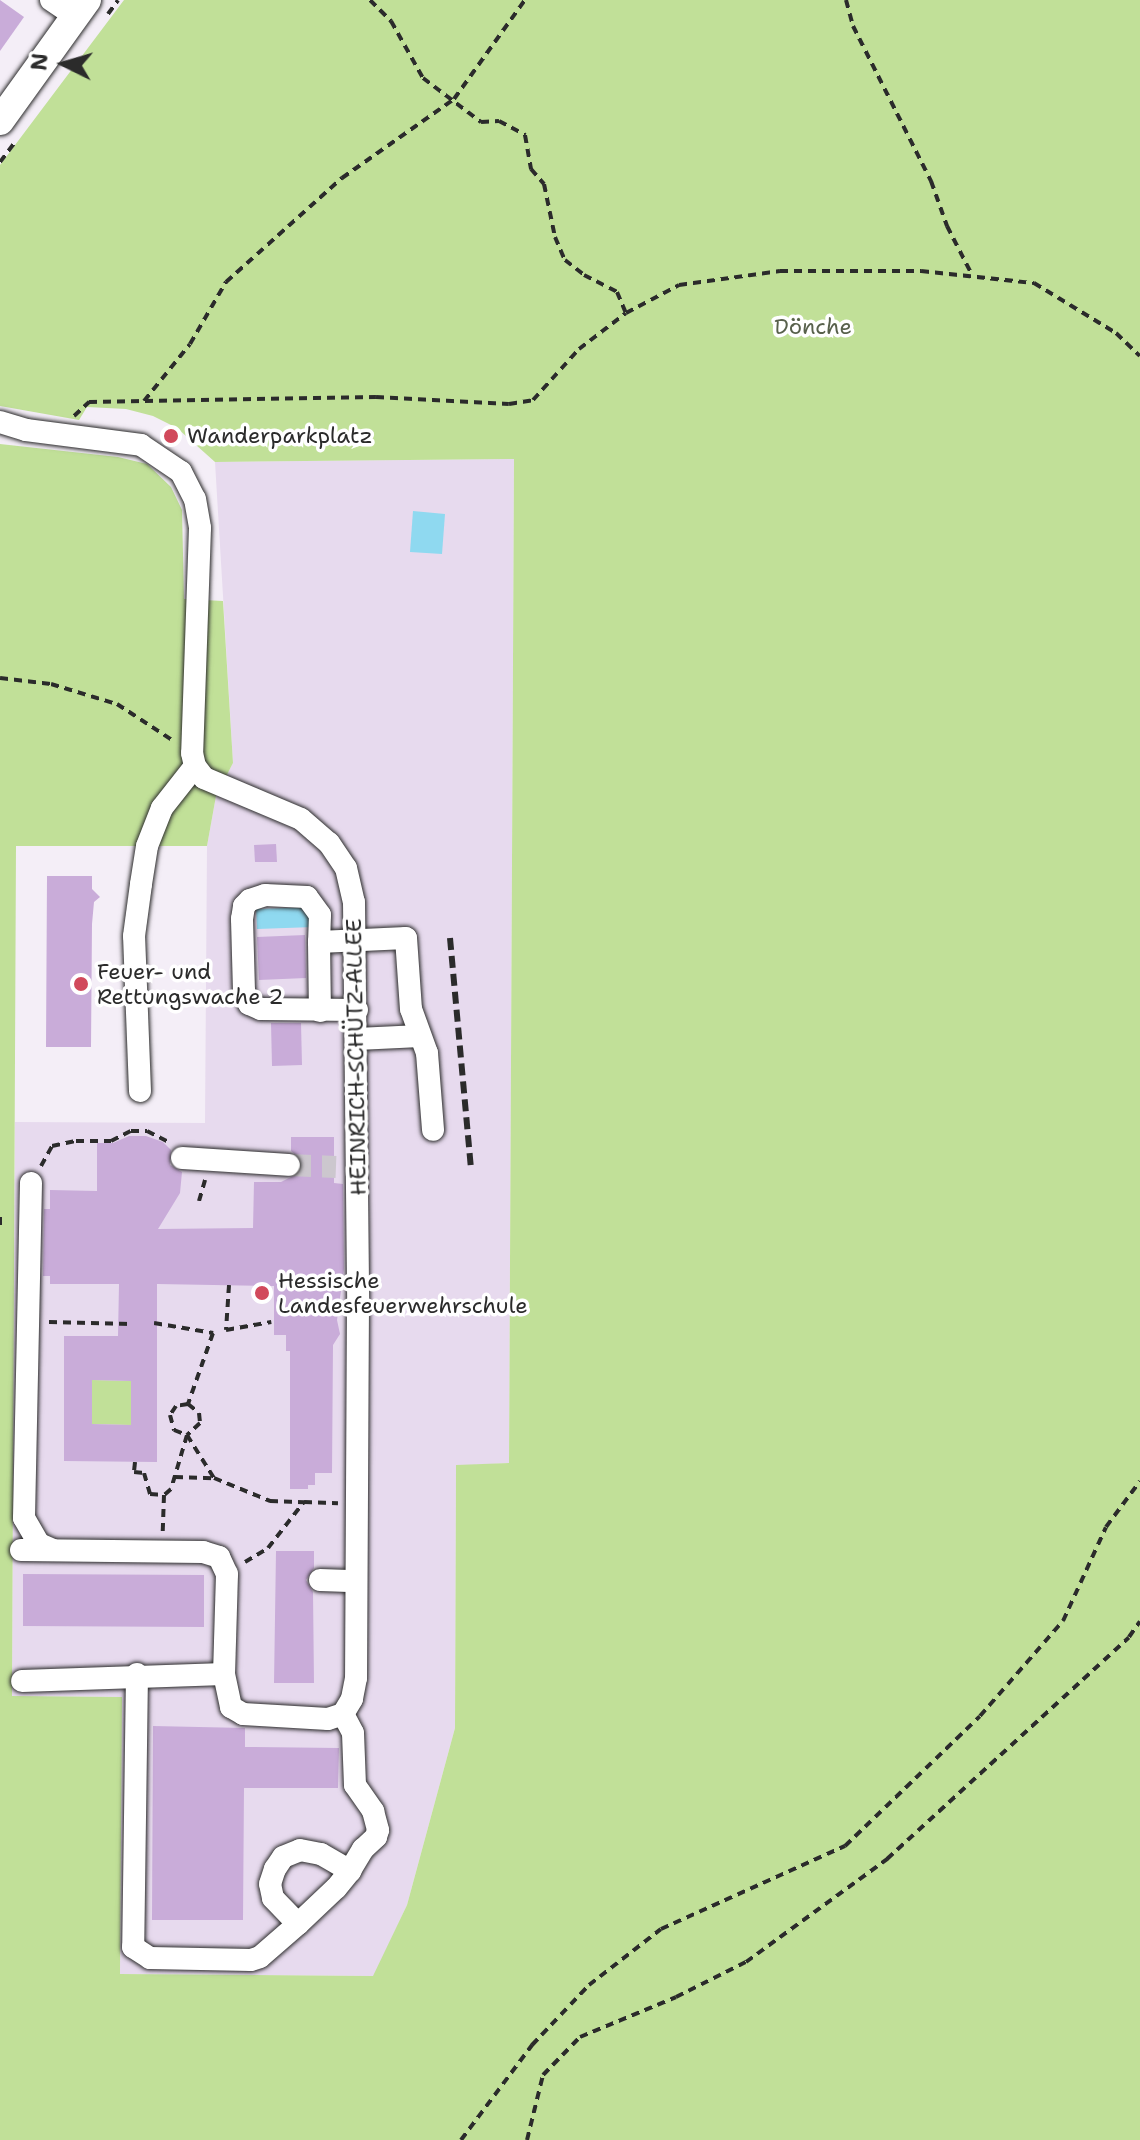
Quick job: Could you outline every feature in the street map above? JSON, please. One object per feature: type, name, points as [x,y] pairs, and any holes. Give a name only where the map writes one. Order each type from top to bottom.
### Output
[{"type":"main road","points":[[0,121],[81,8]]},
{"type":"street","points":[[51,0],[81,8]]},
{"type":"street","points":[[0,422],[26,430],[141,445],[181,472],[195,499],[200,528],[194,759],[162,808],[147,846],[134,936],[140,1091]]},
{"type":"street","name":"HEINRICH-SCHÜTZ-ALLEE","points":[[194,759],[204,778],[301,819],[329,843],[346,868],[354,902],[357,1039],[347,1168],[356,1503],[356,1678],[352,1699],[343,1714]]},
{"type":"street","points":[[320,1011],[320,915],[307,897],[265,895],[244,906],[244,991],[249,1004],[261,1009],[320,1011],[357,1010]]},
{"type":"street","points":[[319,942],[406,938],[411,1009],[427,1053],[433,1130]]},
{"type":"street","points":[[357,1039],[420,1036]]},
{"type":"street","points":[[182,1158],[289,1165]]},
{"type":"street","points":[[31,1183],[24,1518],[39,1544],[53,1550]]},
{"type":"street","points":[[21,1550],[203,1552],[219,1557],[227,1574],[224,1674],[225,1692],[231,1707],[243,1714],[328,1719],[343,1714],[353,1733],[355,1785],[378,1822],[378,1830],[350,1871],[260,1957],[251,1960],[150,1958],[133,1947],[137,1674]]},
{"type":"street","points":[[320,1580],[356,1581]]},
{"type":"street","points":[[22,1681],[137,1674],[224,1674]]},
{"type":"street","points":[[298,1924],[273,1898],[270,1884],[283,1857],[309,1851],[350,1871]]},
{"type":"path","points":[[370,0],[391,21],[423,78],[481,122],[499,121],[525,135],[531,169],[544,184],[552,209],[555,237],[565,260],[584,275],[617,292],[626,313]]},
{"type":"path","points":[[144,401],[190,344],[226,282],[342,178],[454,99],[525,0]]},
{"type":"path","points":[[846,0],[853,26],[931,181],[947,226],[971,273]]},
{"type":"path","points":[[62,419],[74,416],[89,402],[376,397],[509,404],[533,400],[579,349],[626,313],[679,285],[780,271],[971,273],[1034,283],[1116,333],[1140,356]]},
{"type":"path","points":[[0,678],[51,684],[117,704],[194,759]]},
{"type":"path","points":[[31,1183],[52,1146],[76,1141],[111,1141],[131,1131],[160,1135],[182,1158],[205,1175],[199,1201]]},
{"type":"path","points":[[0,1217],[0,1228]]},
{"type":"path","points":[[226,1330],[229,1285]]},
{"type":"path","points":[[28,1322],[131,1324]]},
{"type":"path","points":[[154,1323],[213,1333],[271,1322]]},
{"type":"path","points":[[188,1404],[213,1333]]},
{"type":"path","points":[[164,1513],[164,1495],[175,1477],[187,1435],[200,1423],[199,1413],[188,1404],[176,1406],[170,1415],[174,1430],[187,1435],[214,1478]]},
{"type":"path","points":[[135,1462],[134,1472],[144,1473],[150,1494],[164,1495]]},
{"type":"path","points":[[175,1477],[214,1478],[270,1501],[356,1503]]},
{"type":"path","points":[[461,2140],[532,2045],[589,1985],[661,1929],[845,1846],[980,1716],[1063,1621],[1106,1527],[1140,1481]]},
{"type":"path","points":[[227,1574],[268,1548],[304,1502]]},
{"type":"path","points":[[527,2140],[543,2075],[580,2037],[676,1997],[746,1962],[887,1859],[1129,1637],[1140,1621]]},
{"type":"shaded area","name":"Hessische Landesfeuerwehrschule","points":[[514,459],[509,1463],[456,1466],[455,1728],[407,1905],[374,1976],[120,1974],[122,1697],[12,1696],[15,1122],[205,1123],[207,846],[216,796],[233,763],[215,462]]},
{"type":"green space","name":"Dönche","points":[[124,0],[1140,0],[1140,2140],[0,2140],[0,444],[118,457],[147,464],[171,487],[182,510],[184,599],[223,601],[233,763],[216,796],[207,846],[16,846],[12,1696],[122,1697],[120,1974],[373,1976],[407,1905],[455,1728],[456,1465],[509,1463],[514,459],[215,462],[177,428],[153,416],[126,409],[87,407],[79,420],[0,406],[0,165]]},
{"type":"green space","points":[[92,1380],[131,1381],[131,1425],[92,1424]]},
{"type":"water","points":[[413,511],[445,514],[442,554],[410,552]]},
{"type":"water","points":[[313,907],[314,927],[257,929],[256,909]]},
{"type":"building","points":[[0,0],[24,17],[0,51]]},
{"type":"building","points":[[276,844],[277,862],[255,862],[254,845]]},
{"type":"building","points":[[47,876],[92,876],[92,889],[100,897],[94,902],[92,924],[91,1047],[46,1047]]},
{"type":"building","points":[[305,935],[306,978],[259,980],[257,937]]},
{"type":"building","points":[[271,1023],[301,1023],[302,1065],[272,1066]]},
{"type":"building","points":[[129,1136],[146,1136],[163,1142],[171,1150],[170,1165],[182,1172],[180,1193],[158,1229],[253,1228],[254,1182],[281,1182],[301,1172],[302,1160],[291,1151],[291,1137],[334,1137],[334,1183],[343,1184],[344,1269],[337,1320],[340,1334],[333,1345],[332,1473],[315,1473],[315,1485],[308,1485],[308,1489],[290,1489],[290,1351],[286,1351],[286,1335],[274,1335],[274,1286],[157,1284],[157,1462],[64,1461],[64,1336],[118,1336],[119,1284],[50,1284],[50,1276],[43,1276],[44,1209],[50,1209],[50,1190],[97,1191],[97,1143],[113,1143]],"holes":[[[92,1380],[131,1381],[131,1425],[92,1424]]]},
{"type":"building","points":[[276,1551],[314,1551],[314,1568],[306,1580],[313,1592],[314,1683],[274,1683]]},
{"type":"building","points":[[23,1574],[204,1575],[204,1627],[23,1626]]},
{"type":"building","points":[[153,1726],[245,1728],[245,1747],[339,1748],[338,1788],[244,1788],[243,1920],[152,1920]]},
{"type":"tunnel","points":[[289,1165],[336,1167]]},
{"type":"railway","points":[[450,938],[471,1171]]},
{"type":"place","name":"Wanderparkplatz","points":[[171,436]]},
{"type":"place","name":"Feuer- und Rettungswache 2","points":[[81,984]]},
{"type":"place","name":"Hessische Landesfeuerwehrschule","points":[[262,1293]]}]
